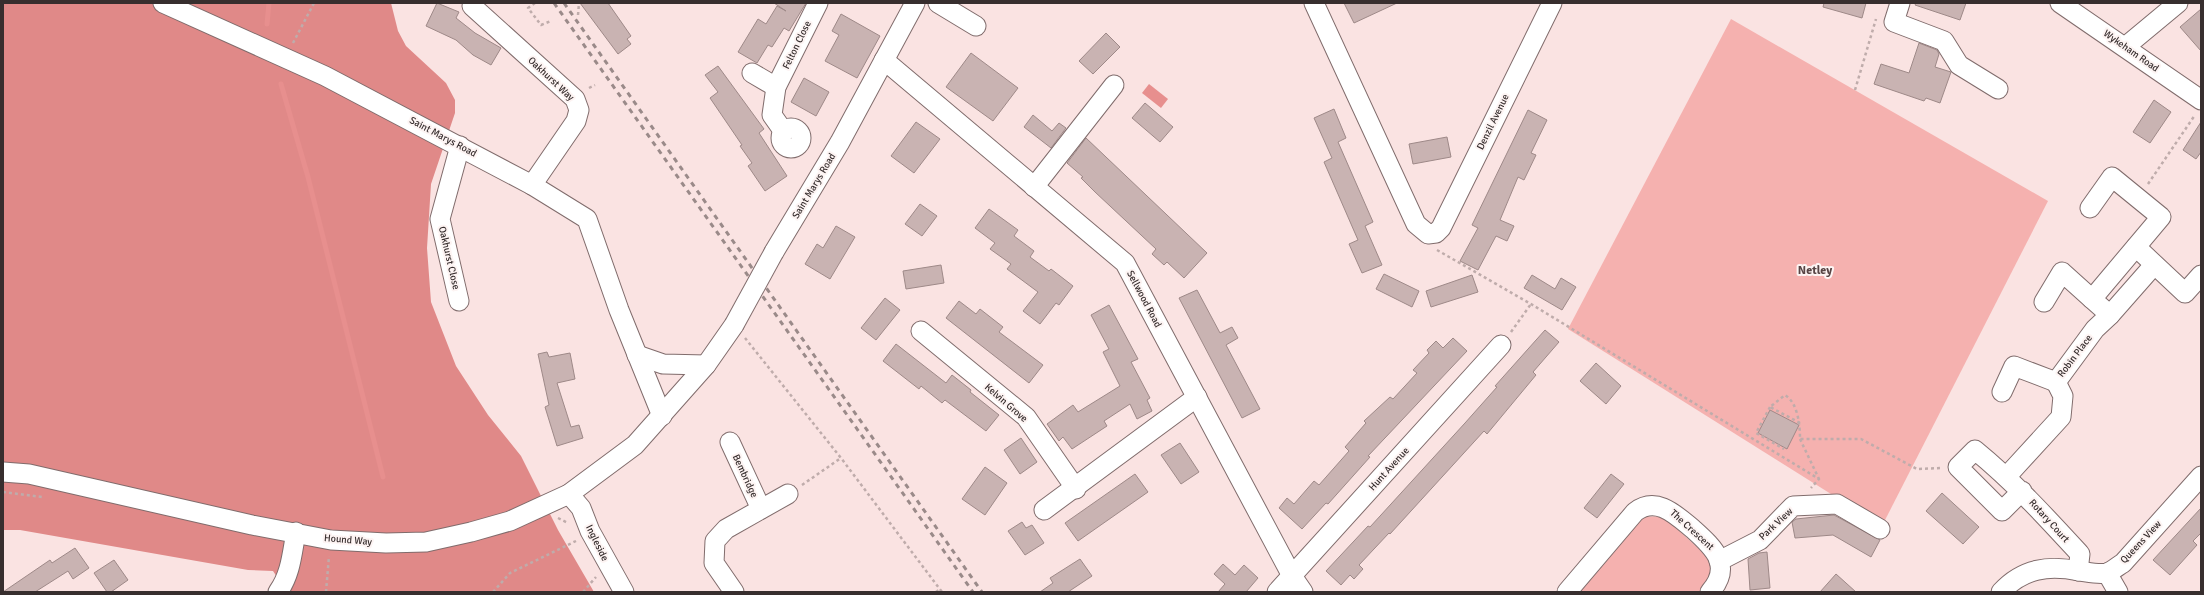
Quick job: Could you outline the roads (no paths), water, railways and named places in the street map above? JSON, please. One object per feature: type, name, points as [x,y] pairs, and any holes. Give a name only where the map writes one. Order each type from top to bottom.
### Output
[{"type":"street","name":"Saint Marys Road","points":[[163,3],[325,76],[532,185],[588,219],[637,355],[662,416],[738,330],[774,252],[840,142],[915,3]]},
{"type":"street","name":"Felton Close","points":[[784,132],[772,114],[776,87],[818,3]]},
{"type":"street","points":[[938,3],[976,26]]},
{"type":"street","name":"Denzil Avenue","points":[[1314,3],[1416,224],[1429,240],[1441,228],[1552,3]]},
{"type":"street","points":[[1900,3],[1894,22],[1944,41],[1959,65],[1998,90]]},
{"type":"street","name":"Wykeham Road","points":[[2060,3],[2125,47],[2199,107]]},
{"type":"street","points":[[2125,47],[2178,3]]},
{"type":"street","name":"Oakhurst Way","points":[[472,6],[575,99],[579,110],[576,122],[532,185]]},
{"type":"street","name":"Sellwood Road","points":[[884,60],[1125,263],[1292,576],[1303,592]]},
{"type":"street","points":[[752,73],[776,87]]},
{"type":"street","points":[[1034,187],[1114,86]]},
{"type":"street","name":"Oakhurst Close","points":[[459,301],[440,219],[460,146]]},
{"type":"street","points":[[2090,208],[2112,177],[2161,217],[2092,299]]},
{"type":"street","points":[[2136,247],[2185,293],[2201,275]]},
{"type":"street","name":"Robin Place","points":[[2007,476],[2061,417],[2063,396],[2056,382],[2095,329],[2110,315],[2154,264]]},
{"type":"street","points":[[2044,302],[2062,272],[2110,315]]},
{"type":"street","name":"Kelvin Grove","points":[[921,331],[1026,418],[1076,488]]},
{"type":"street","name":"Hunt Avenue","points":[[1277,592],[1501,345]]},
{"type":"street","points":[[637,355],[664,364],[706,365]]},
{"type":"street","points":[[2002,392],[2014,366],[2056,382]]},
{"type":"street","points":[[1044,510],[1076,488],[1197,397]]},
{"type":"street","name":"Hound Way","points":[[3,472],[29,474],[252,525],[296,532],[331,540],[362,542],[426,542],[471,532],[510,521],[569,494],[635,445],[662,416]]},
{"type":"street","name":"Bembridge","points":[[730,442],[761,509]]},
{"type":"street","name":"Rotary Court","points":[[2022,491],[2002,511],[1958,467],[1974,450],[2007,476],[2022,491],[2080,554],[2078,570]]},
{"type":"street","name":"Queens View","points":[[2107,573],[2123,563],[2201,476]]},
{"type":"street","name":"Ingleside","points":[[569,494],[581,508],[593,537],[624,592]]},
{"type":"street","name":"Bembridge","points":[[734,592],[714,563],[715,541],[726,529],[788,494]]},
{"type":"street","name":"Park View","points":[[1719,561],[1760,540],[1793,506],[1837,504],[1880,529]]},
{"type":"street","name":"The Crescent","points":[[1567,592],[1635,512],[1641,507],[1658,506],[1671,510],[1714,548],[1719,561],[1719,582],[1710,592]]},
{"type":"street","points":[[278,592],[285,583],[291,562],[296,532]]},
{"type":"street","points":[[2001,592],[2022,574],[2042,568],[2060,567],[2107,573],[2118,592]]},
{"type":"waterway","points":[[267,24],[269,3]]},
{"type":"waterway","points":[[281,84],[308,177],[383,477]]},
{"type":"railway","points":[[554,3],[973,592]]},
{"type":"railway","points":[[564,3],[982,592]]},
{"type":"district","name":"Netley","points":[[1815,270]]}]
